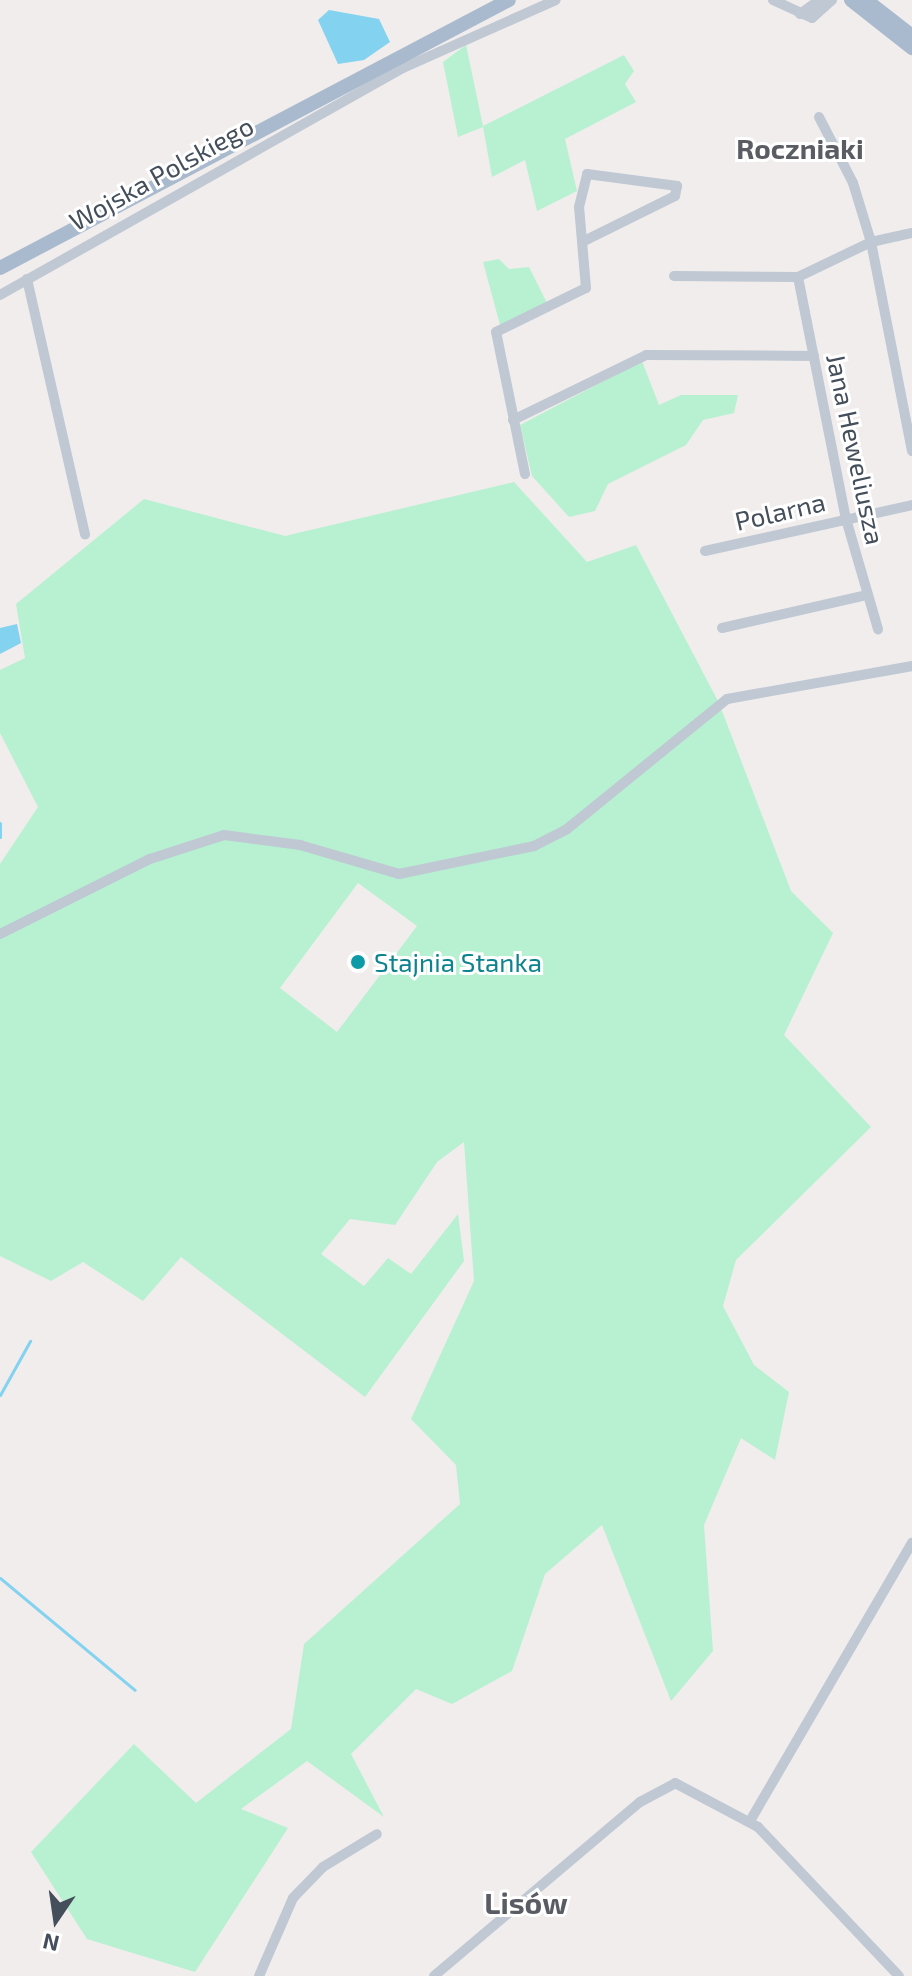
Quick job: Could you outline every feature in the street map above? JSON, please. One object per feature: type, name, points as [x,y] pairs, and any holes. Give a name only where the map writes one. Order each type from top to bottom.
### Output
[{"type":"main road","name":"Wojska Polskiego","points":[[0,268],[509,0]]},
{"type":"main road","points":[[851,0],[912,48]]},
{"type":"main road","points":[[866,0],[912,36]]},
{"type":"street","name":"Wojska Polskiego","points":[[0,295],[403,68],[556,0]]},
{"type":"street","points":[[773,0],[800,14],[816,16],[832,0]]},
{"type":"street","points":[[800,14],[819,0]]},
{"type":"street","points":[[819,117],[853,183],[871,242],[912,451]]},
{"type":"street","points":[[525,474],[496,332],[586,288],[584,241],[583,180],[606,172],[677,186],[675,196],[584,241]]},
{"type":"street","points":[[674,276],[798,277],[871,242],[912,233]]},
{"type":"street","name":"Jana Heweliusza","points":[[798,277],[846,519],[878,629]]},
{"type":"street","points":[[27,279],[85,535]]},
{"type":"street","points":[[513,420],[646,355],[814,356]]},
{"type":"street","name":"Polarna","points":[[705,551],[912,505]]},
{"type":"street","points":[[722,628],[867,595]]},
{"type":"street","points":[[0,934],[150,859],[224,835],[300,845],[399,874],[534,846],[567,829],[727,699],[912,666]]},
{"type":"street","points":[[750,1821],[912,1543]]},
{"type":"street","points":[[434,1976],[656,1789],[686,1784],[750,1821],[899,1976]]},
{"type":"street","points":[[259,1976],[293,1898],[323,1867],[377,1834]]},
{"type":"green space","points":[[466,45],[483,126],[624,55],[634,71],[625,84],[636,102],[565,139],[577,191],[537,211],[525,160],[492,177],[483,127],[458,137],[443,62]]},
{"type":"green space","points":[[499,259],[509,269],[529,267],[547,303],[500,325],[483,262]]},
{"type":"green space","points":[[642,361],[659,405],[681,395],[738,395],[734,413],[703,420],[686,445],[608,484],[595,511],[569,517],[532,476],[520,425]]},
{"type":"green space","points":[[514,482],[587,562],[636,545],[719,703],[791,891],[833,933],[784,1035],[871,1127],[736,1260],[723,1306],[754,1365],[789,1392],[775,1460],[741,1438],[704,1525],[713,1651],[671,1701],[602,1525],[545,1574],[512,1671],[452,1704],[416,1689],[351,1754],[384,1817],[307,1761],[241,1809],[288,1828],[195,1972],[87,1939],[31,1852],[134,1744],[196,1803],[291,1729],[304,1644],[460,1504],[456,1465],[411,1419],[474,1281],[464,1142],[437,1162],[395,1225],[350,1219],[321,1254],[364,1286],[388,1258],[411,1274],[458,1214],[464,1261],[365,1397],[181,1257],[143,1301],[83,1262],[51,1281],[0,1256],[0,864],[38,807],[0,733],[0,670],[25,658],[16,604],[144,499],[285,536]],"holes":[[[358,883],[417,926],[337,1032],[280,988]]]},
{"type":"water","points":[[329,10],[379,19],[390,42],[364,60],[338,64],[318,20]]},
{"type":"water","points":[[17,624],[21,643],[0,654],[0,628]]},
{"type":"waterway","points":[[0,823],[0,837]]},
{"type":"waterway","points":[[0,1395],[30,1341]]},
{"type":"waterway","points":[[0,1578],[135,1690]]},
{"type":"place","name":"Stajnia Stanka","points":[[358,962]]},
{"type":"district","name":"Roczniaki","points":[[800,148]]},
{"type":"district","name":"Lisów","points":[[526,1902]]}]
